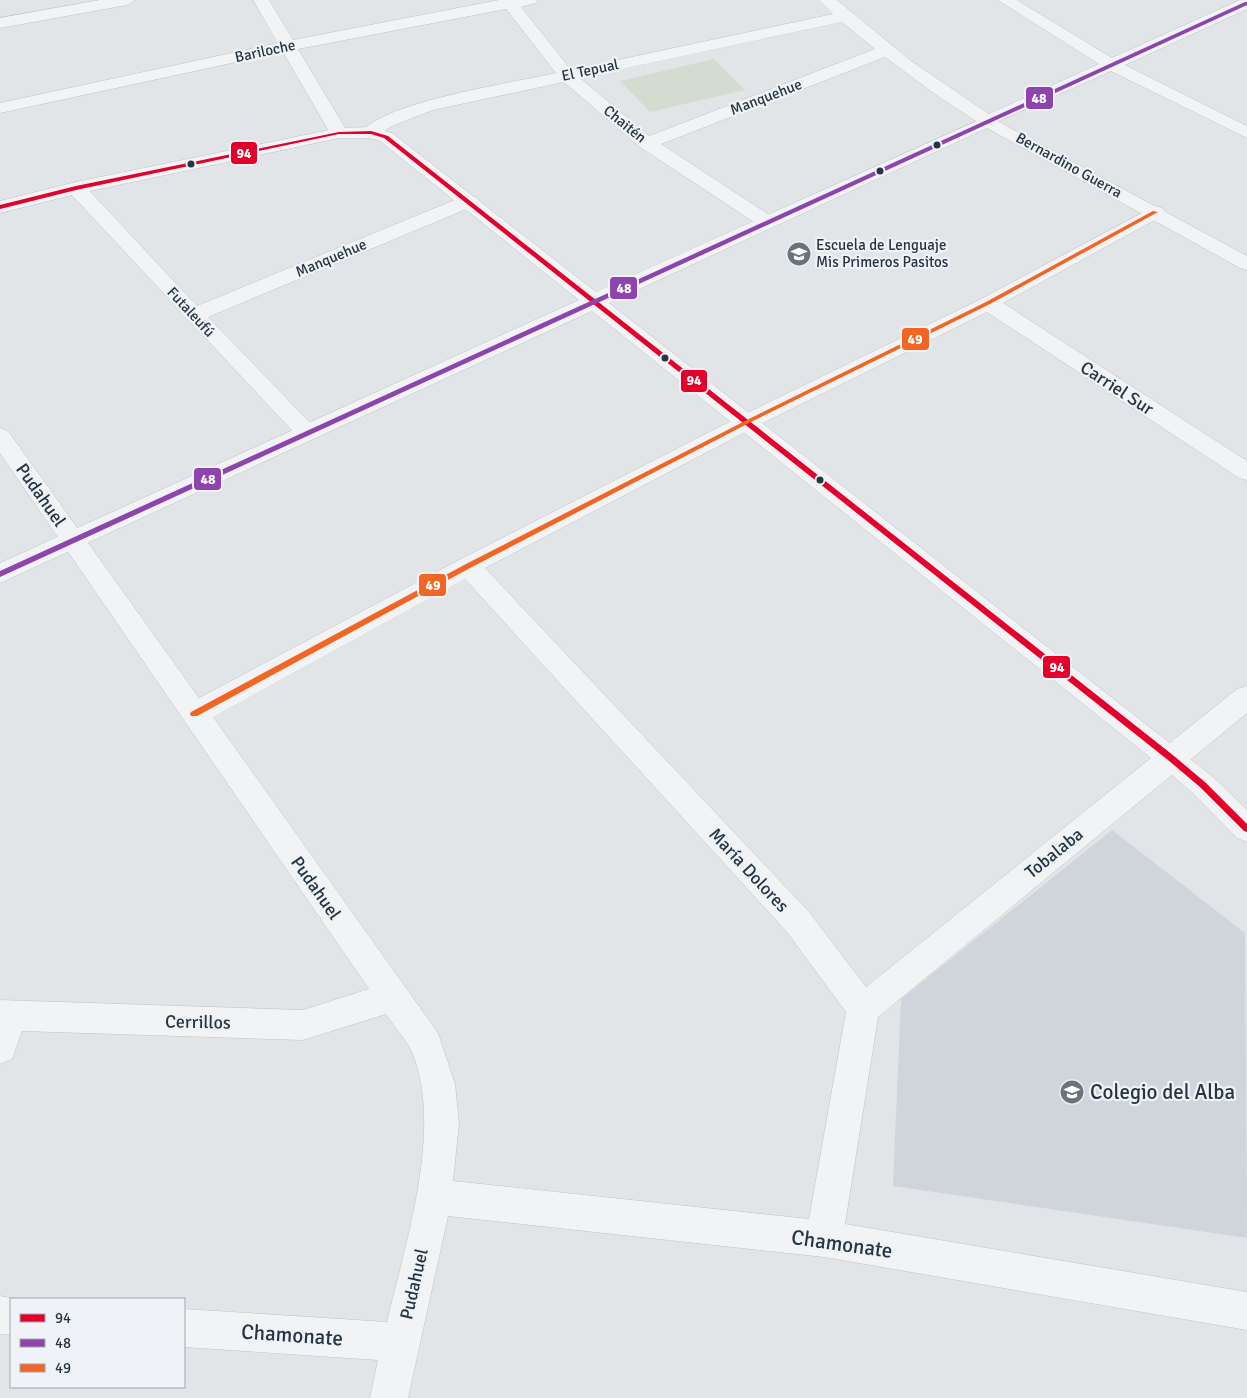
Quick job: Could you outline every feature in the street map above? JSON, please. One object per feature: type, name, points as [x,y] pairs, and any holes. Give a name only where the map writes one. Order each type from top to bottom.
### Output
[{"type":"street","points":[[0,8],[40,0]]},
{"type":"street","points":[[0,23],[127,0]]},
{"type":"street","points":[[261,0],[339,133]]},
{"type":"street","name":"Bariloche","points":[[0,108],[289,46],[509,2],[530,0]]},
{"type":"street","name":"Bernardino Guerra","points":[[827,0],[928,84],[988,121],[1247,264]]},
{"type":"street","points":[[1006,0],[1112,65],[1247,133]]},
{"type":"street","name":"Chaitén","points":[[509,2],[566,75],[647,143],[767,222]]},
{"type":"street","points":[[0,574],[1247,3]]},
{"type":"street","points":[[1206,4],[1243,22]]},
{"type":"street","name":"El Tepual","points":[[0,207],[76,188],[339,133],[371,132],[386,122],[428,106],[845,16]]},
{"type":"street","name":"Manquehue","points":[[647,143],[886,51]]},
{"type":"street","points":[[371,132],[394,141],[1171,758],[1203,785],[1247,829]]},
{"type":"street","name":"Futaleufú","points":[[76,188],[194,316],[307,433]]},
{"type":"street","name":"Manquehue","points":[[194,316],[469,201]]},
{"type":"street","points":[[194,714],[468,566],[747,422],[988,303],[1155,212]]},
{"type":"street","name":"Carriel Sur","points":[[988,303],[1247,472]]},
{"type":"street","name":"Pudahuel","points":[[0,436],[426,1044],[438,1084],[442,1123],[434,1197],[389,1398]]},
{"type":"street","name":"María Dolores","points":[[468,566],[798,922],[863,1009]]},
{"type":"street","name":"Tobalaba","points":[[863,1009],[1247,697]]},
{"type":"street","name":"Cerrillos","points":[[6,1016],[303,1025],[393,997]]},
{"type":"street","points":[[824,1239],[863,1009]]},
{"type":"street","points":[[0,1048],[6,1016]]},
{"type":"street","name":"Chamonate","points":[[434,1197],[824,1239],[1247,1311]]},
{"type":"street","name":"Chamonate","points":[[185,1328],[401,1342]]},
{"type":"shaded area","points":[[714,59],[745,90],[650,112],[620,81]]},
{"type":"shaded area","name":"Colegio del Alba","points":[[1112,830],[1245,933],[1247,1238],[893,1186],[901,999]]},
{"type":"transit line","name":"48","points":[[0,574],[1247,3]]},
{"type":"transit line","name":"94","points":[[0,207],[76,188],[339,133],[371,132],[386,137],[1171,758],[1203,785],[1247,829]]},
{"type":"transit line","name":"49","points":[[194,714],[468,566],[747,422],[988,303],[1155,212]]},
{"type":"place","name":"Escuela de Lenguaje Mis Primeros Pasitos","points":[[799,254]]},
{"type":"place","name":"Colegio del Alba","points":[[1072,1092]]}]
